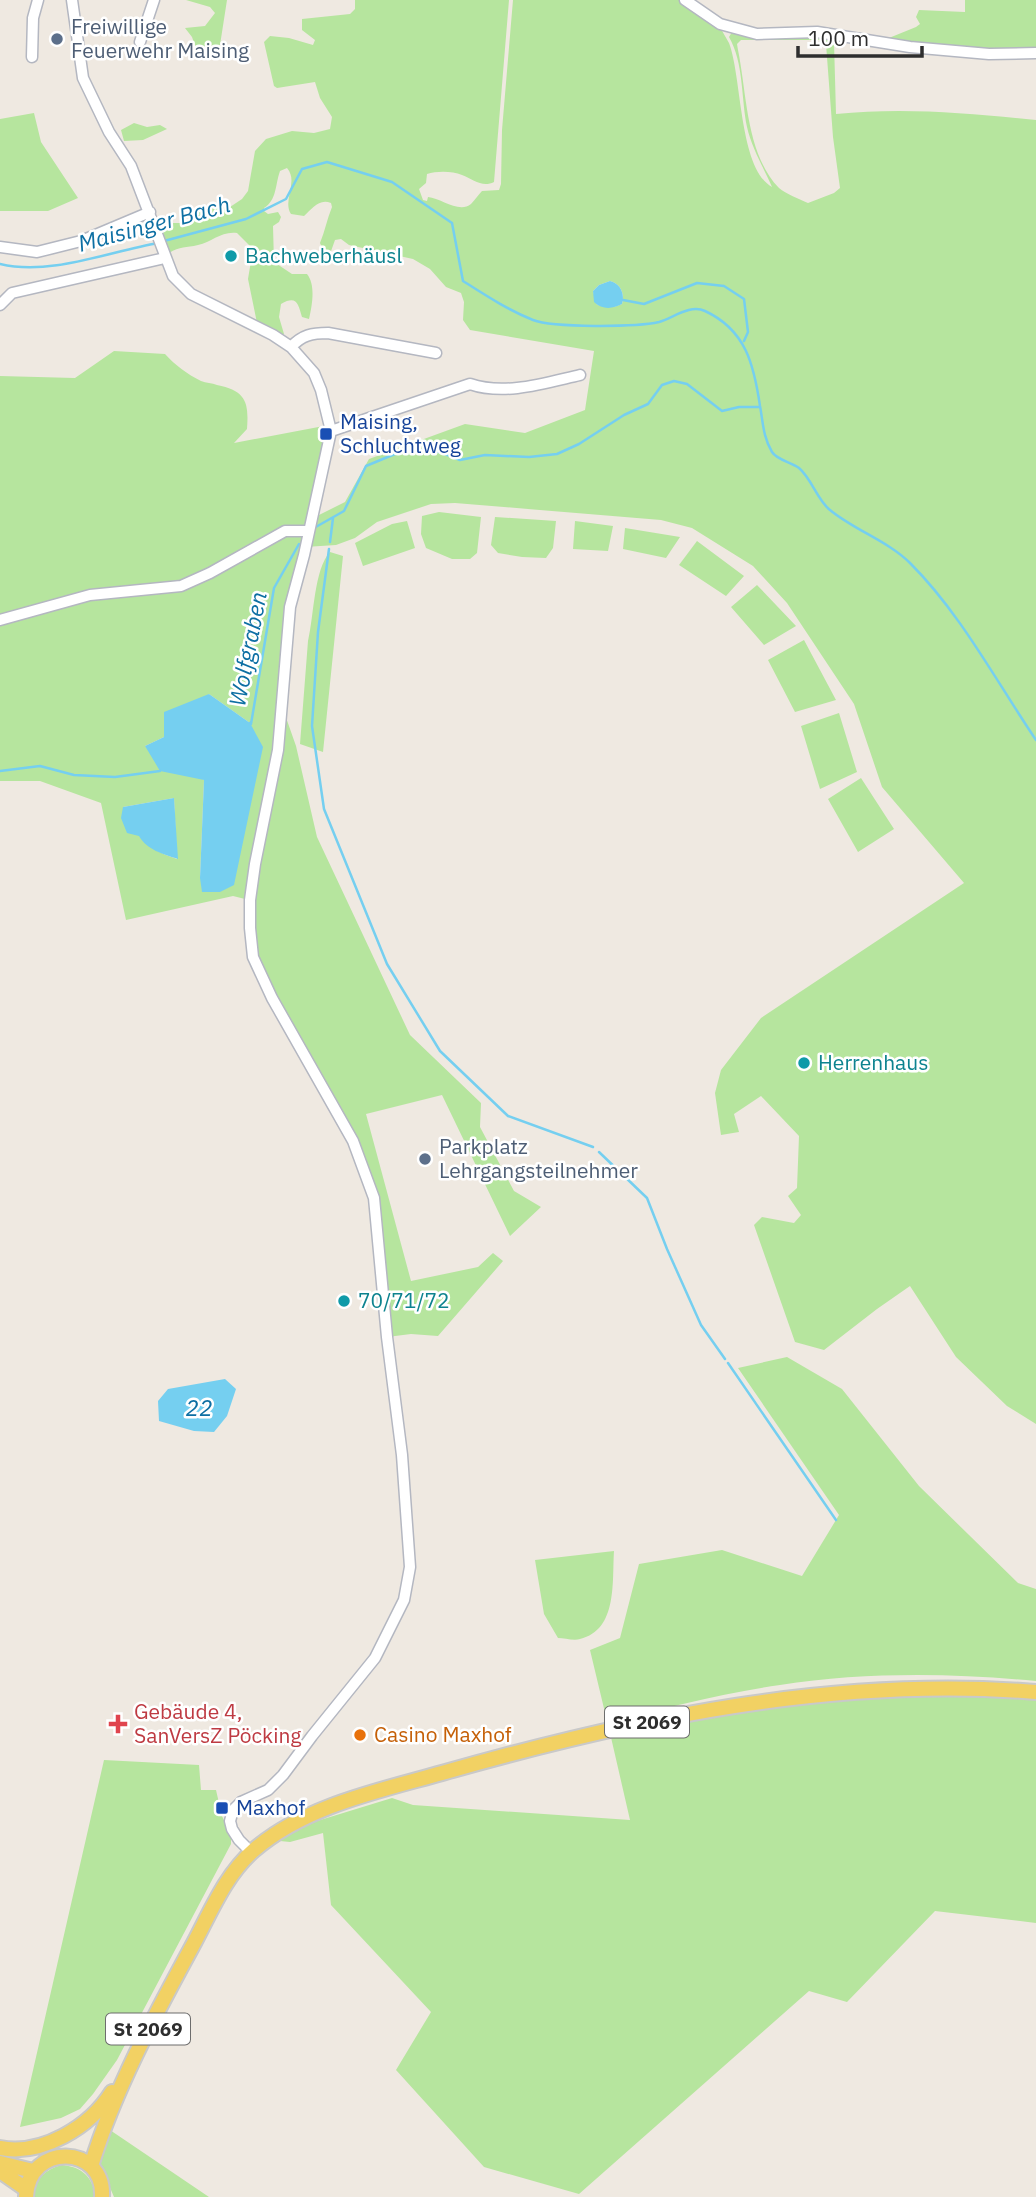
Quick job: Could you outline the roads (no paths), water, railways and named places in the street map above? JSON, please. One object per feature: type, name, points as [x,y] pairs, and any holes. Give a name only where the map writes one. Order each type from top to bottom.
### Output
[{"type":"main road","name":"St 2069","points":[[91,2166],[107,2118],[159,2007],[223,1887],[251,1852],[280,1830],[340,1804],[389,1788],[515,1752],[668,1717],[825,1693],[980,1687],[1036,1692]]},
{"type":"main road","name":"St 2069","points":[[0,2148],[19,2150],[68,2134],[93,2115],[116,2085],[125,2079]]},
{"type":"main road","name":"St 2069","points":[[76,2158],[100,2123],[107,2118]]},
{"type":"main road","points":[[0,2171],[26,2193],[33,2171],[51,2158],[76,2158],[91,2166],[100,2180],[102,2197]]},
{"type":"main road","points":[[0,2163],[33,2171]]},
{"type":"street","points":[[32,57],[33,18],[38,0]]},
{"type":"street","points":[[72,0],[83,78],[109,132],[131,166],[173,276],[191,294],[273,335],[291,348],[314,373],[331,431],[290,607],[280,736],[253,876],[250,928],[253,957],[272,998],[353,1141],[374,1198],[410,1567],[404,1600],[375,1658],[284,1775],[268,1790],[241,1802],[233,1810],[230,1821],[232,1829],[251,1852]]},
{"type":"street","points":[[140,42],[153,0]]},
{"type":"street","points":[[685,0],[720,24],[757,34],[817,32],[910,47],[989,54],[1036,53]]},
{"type":"street","points":[[0,247],[37,252],[81,241],[150,212]]},
{"type":"street","points":[[0,305],[12,293],[164,254]]},
{"type":"street","points":[[291,348],[299,339],[312,333],[320,333],[436,353]]},
{"type":"street","points":[[331,431],[470,384],[488,390],[536,385],[580,375]]},
{"type":"street","points":[[0,620],[90,595],[181,586],[285,531],[307,531]]},
{"type":"water","points":[[610,281],[617,284],[621,290],[622,304],[611,308],[597,305],[593,291],[599,285]]},
{"type":"water","points":[[209,694],[250,723],[263,747],[234,885],[220,892],[202,892],[200,878],[204,780],[160,771],[145,746],[164,737],[164,712]]},
{"type":"water","points":[[174,798],[178,859],[156,851],[146,845],[139,836],[127,833],[121,818],[123,807]]},
{"type":"water","name":"22","points":[[225,1379],[236,1389],[227,1416],[214,1432],[194,1431],[159,1421],[158,1401],[168,1389]]},
{"type":"waterway","name":"Maisinger Bach","points":[[164,241],[246,219],[286,199],[302,169],[327,162],[392,182],[452,223],[463,281],[533,320],[595,326],[633,325],[659,322],[693,309],[705,311],[719,319],[730,328],[746,350],[755,377],[765,435],[772,452],[799,468],[830,510],[910,563],[962,626],[1036,740]]},
{"type":"waterway","name":"Maisinger Bach","points":[[0,264],[19,267],[59,265],[158,243]]},
{"type":"waterway","points":[[623,300],[644,304],[697,283],[724,286],[744,299],[748,332],[744,341]]},
{"type":"waterway","points":[[314,528],[344,511],[366,466],[407,449],[440,452],[460,460],[485,455],[529,457],[557,454],[648,404],[662,385],[674,381],[687,384],[722,411],[739,407],[760,407]]},
{"type":"waterway","points":[[330,542],[333,518]]},
{"type":"waterway","name":"Wolfgraben","points":[[250,723],[274,588],[299,544]]},
{"type":"waterway","points":[[329,549],[318,632],[312,726],[324,809],[387,964],[440,1051],[508,1116],[593,1147]]},
{"type":"waterway","points":[[0,771],[40,766],[74,775],[115,777],[160,771]]},
{"type":"waterway","points":[[599,1152],[647,1198],[701,1325],[725,1359]]},
{"type":"waterway","points":[[728,1363],[836,1520]]},
{"type":"place","name":"Freiwillige Feuerwehr Maising","points":[[57,39]]},
{"type":"place","name":"Bachweberhäusl","points":[[231,256]]},
{"type":"place","name":"Maising, Schluchtweg","points":[[326,434]]},
{"type":"place","name":"Herrenhaus","points":[[804,1063]]},
{"type":"place","name":"Parkplatz Lehrgangsteilnehmer","points":[[425,1159]]},
{"type":"place","name":"70/71/72","points":[[344,1301]]},
{"type":"place","name":"Gebäude 4, SanVersZ Pöcking","points":[[118,1724]]},
{"type":"place","name":"Casino Maxhof","points":[[360,1735]]},
{"type":"place","name":"Maxhof","points":[[222,1808]]}]
